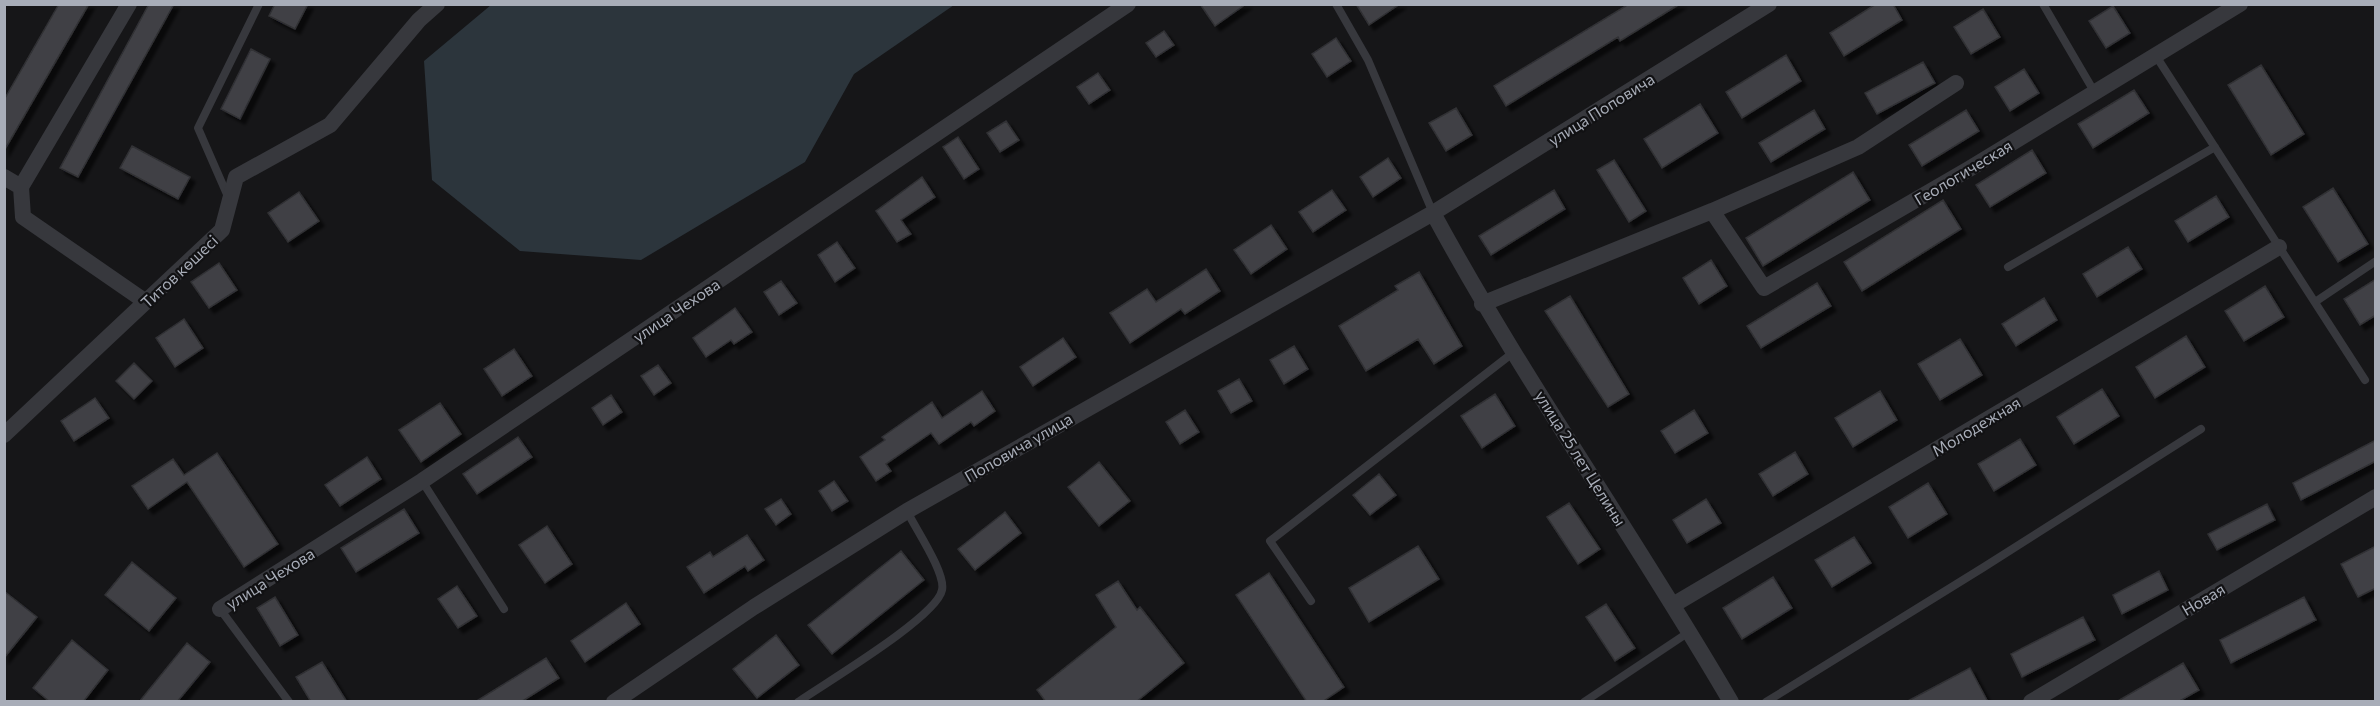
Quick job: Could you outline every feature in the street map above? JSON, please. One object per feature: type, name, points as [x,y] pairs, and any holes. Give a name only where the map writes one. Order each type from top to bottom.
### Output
[{"type":"street","points":[[129,4],[21,187],[23,217],[146,302]]},
{"type":"street","name":"Титов көшесі","points":[[4,435],[222,230],[236,177],[330,125],[419,20],[437,4]]},
{"type":"street","name":"улица Чехова","points":[[220,609],[422,481],[1128,4]]},
{"type":"street","name":"улица Поповича","points":[[1433,213],[1769,4]]},
{"type":"street","name":"Геологическая","points":[[1712,211],[1764,288],[2095,93],[2240,4]]},
{"type":"street","points":[[1482,304],[1712,211],[1858,147],[1956,83]]},
{"type":"street","points":[[4,177],[21,187]]},
{"type":"street","name":"улица 25 лет Целины","points":[[1433,213],[1482,304],[1690,632],[1731,702]]},
{"type":"street","name":"Поповича улица","points":[[614,702],[754,607],[907,511],[1433,213]]},
{"type":"street","name":"Молодежная","points":[[1673,605],[2279,247]]},
{"type":"street","name":"Новая","points":[[2031,702],[2376,496]]},
{"type":"lane","points":[[230,201],[198,128],[259,4]]},
{"type":"lane","points":[[1336,4],[1368,60],[1433,213]]},
{"type":"lane","points":[[2043,4],[2095,93]]},
{"type":"lane","points":[[2156,56],[2366,380]]},
{"type":"lane","points":[[2008,267],[2215,147]]},
{"type":"lane","points":[[2315,302],[2376,261]]},
{"type":"lane","points":[[1311,601],[1270,541],[1514,352]]},
{"type":"lane","points":[[1766,702],[2201,429]]},
{"type":"lane","points":[[422,481],[504,609]]},
{"type":"lane","points":[[798,702],[904,630],[937,603],[943,589],[940,574],[907,511]]},
{"type":"lane","points":[[220,609],[289,702]]},
{"type":"lane","points":[[1584,702],[1690,632]]},
{"type":"shaded area","points":[[491,5],[954,5],[854,74],[805,162],[641,260],[520,251],[432,180],[424,61]]},
{"type":"building","points":[[59,4],[89,4],[4,151],[4,100]]},
{"type":"building","points":[[149,4],[174,4],[78,177],[60,168]]},
{"type":"building","points":[[275,4],[308,4],[295,29],[269,16]]},
{"type":"building","points":[[1200,4],[1246,4],[1215,26]]},
{"type":"building","points":[[1356,4],[1400,4],[1369,25]]},
{"type":"building","points":[[1629,4],[1680,4],[1620,41],[1618,37],[1506,106],[1494,86]]},
{"type":"building","points":[[1876,4],[1893,4],[1902,20],[1844,56],[1830,33]]},
{"type":"building","points":[[2113,6],[2130,33],[2106,48],[2089,21]]},
{"type":"building","points":[[1983,9],[2000,37],[1971,54],[1954,27]]},
{"type":"building","points":[[1164,31],[1174,45],[1156,57],[1146,43]]},
{"type":"building","points":[[1336,38],[1351,61],[1327,77],[1312,54]]},
{"type":"building","points":[[251,49],[270,59],[240,119],[221,109]]},
{"type":"building","points":[[1786,55],[1801,81],[1742,118],[1726,92]]},
{"type":"building","points":[[1923,62],[1935,83],[1877,114],[1865,93]]},
{"type":"building","points":[[2261,65],[2304,134],[2271,155],[2228,85]]},
{"type":"building","points":[[2024,69],[2039,93],[2010,111],[1995,87]]},
{"type":"building","points":[[1098,73],[1110,90],[1089,104],[1077,87]]},
{"type":"building","points":[[2134,90],[2149,113],[2093,148],[2078,124]]},
{"type":"building","points":[[1700,104],[1718,133],[1662,168],[1644,139]]},
{"type":"building","points":[[1456,108],[1472,135],[1446,151],[1429,123]]},
{"type":"building","points":[[1814,110],[1825,129],[1771,162],[1759,143]]},
{"type":"building","points":[[1966,110],[1979,131],[1922,166],[1909,145]]},
{"type":"building","points":[[1006,121],[1019,140],[1000,152],[987,133]]},
{"type":"building","points":[[958,137],[979,169],[964,179],[943,147]]},
{"type":"building","points":[[132,146],[190,177],[178,199],[120,168]]},
{"type":"building","points":[[2032,150],[2046,173],[1990,207],[1976,185]]},
{"type":"building","points":[[1388,158],[1401,178],[1373,197],[1360,177]]},
{"type":"building","points":[[1614,160],[1646,211],[1629,222],[1597,170]]},
{"type":"building","points":[[1853,172],[1870,200],[1763,266],[1746,238]]},
{"type":"building","points":[[922,177],[935,197],[901,220],[911,234],[897,242],[876,211]]},
{"type":"building","points":[[2333,188],[2368,244],[2338,262],[2303,207]]},
{"type":"building","points":[[1332,190],[1346,210],[1313,232],[1299,212]]},
{"type":"building","points":[[1554,190],[1565,209],[1491,255],[1479,236]]},
{"type":"building","points":[[299,192],[319,221],[288,242],[268,213]]},
{"type":"building","points":[[2216,196],[2229,217],[2188,242],[2175,221]]},
{"type":"building","points":[[1943,200],[1961,229],[1862,291],[1844,262]]},
{"type":"building","points":[[1271,225],[1287,249],[1251,274],[1234,250]]},
{"type":"building","points":[[837,242],[855,268],[835,282],[818,255]]},
{"type":"building","points":[[2128,247],[2142,269],[2097,297],[2083,274]]},
{"type":"building","points":[[1711,260],[1727,286],[1699,304],[1683,278]]},
{"type":"building","points":[[219,263],[237,290],[209,308],[191,282]]},
{"type":"building","points":[[1206,269],[1220,291],[1185,314],[1181,309],[1130,343],[1110,313],[1147,289],[1156,302]]},
{"type":"building","points":[[1419,272],[1462,346],[1434,364],[1418,339],[1366,371],[1339,326],[1398,290],[1395,286]]},
{"type":"building","points":[[2376,279],[2376,315],[2360,325],[2344,299]]},
{"type":"building","points":[[781,281],[797,303],[779,315],[764,292]]},
{"type":"building","points":[[1817,283],[1831,306],[1761,348],[1747,326]]},
{"type":"building","points":[[2265,286],[2284,317],[2244,341],[2225,311]]},
{"type":"building","points":[[1570,296],[1629,394],[1608,407],[1545,311]]},
{"type":"building","points":[[2044,298],[2057,320],[2016,346],[2002,324]]},
{"type":"building","points":[[735,308],[752,332],[734,344],[731,340],[706,357],[693,338]]},
{"type":"building","points":[[184,319],[203,348],[175,367],[156,338]]},
{"type":"building","points":[[2186,336],[2205,367],[2155,398],[2136,367]]},
{"type":"building","points":[[1063,338],[1076,357],[1033,386],[1020,367]]},
{"type":"building","points":[[1960,339],[1982,375],[1940,400],[1918,364]]},
{"type":"building","points":[[1294,346],[1308,369],[1284,384],[1270,360]]},
{"type":"building","points":[[514,349],[532,376],[502,396],[484,369]]},
{"type":"building","points":[[134,363],[152,381],[134,399],[116,381]]},
{"type":"building","points":[[658,365],[671,383],[654,395],[641,376]]},
{"type":"building","points":[[1239,379],[1252,401],[1231,413],[1218,391]]},
{"type":"building","points":[[2102,389],[2119,416],[2074,444],[2057,417]]},
{"type":"building","points":[[982,391],[995,411],[974,426],[971,422],[939,444],[931,433],[886,464],[891,471],[876,481],[860,457],[885,440],[882,437],[932,402],[942,418]]},
{"type":"building","points":[[1880,391],[1897,420],[1853,447],[1835,418]]},
{"type":"building","points":[[1495,394],[1515,426],[1482,448],[1461,416]]},
{"type":"building","points":[[611,395],[622,412],[603,425],[592,408]]},
{"type":"building","points":[[95,398],[109,418],[74,441],[61,421]]},
{"type":"building","points":[[440,403],[461,434],[421,462],[399,430]]},
{"type":"building","points":[[1185,410],[1199,432],[1180,444],[1166,422]]},
{"type":"building","points":[[1694,410],[1708,433],[1675,453],[1661,431]]},
{"type":"building","points":[[518,437],[532,457],[477,494],[463,474]]},
{"type":"building","points":[[2020,439],[2036,465],[1994,491],[1978,464]]},
{"type":"building","points":[[2376,440],[2376,461],[2301,500],[2293,483]]},
{"type":"building","points":[[1795,452],[1808,474],[1773,496],[1759,474]]},
{"type":"building","points":[[217,453],[278,544],[244,567],[187,482],[148,509],[132,486],[173,459],[184,475]]},
{"type":"building","points":[[367,457],[381,479],[340,506],[325,485]]},
{"type":"building","points":[[1099,462],[1130,501],[1099,526],[1068,487]]},
{"type":"building","points":[[1379,474],[1396,495],[1370,515],[1353,495]]},
{"type":"building","points":[[834,481],[848,501],[832,511],[819,491]]},
{"type":"building","points":[[1928,483],[1947,514],[1908,538],[1889,507]]},
{"type":"building","points":[[781,499],[791,514],[776,525],[765,509]]},
{"type":"building","points":[[1706,499],[1721,523],[1687,543],[1673,520]]},
{"type":"building","points":[[1569,503],[1600,549],[1578,564],[1547,517]]},
{"type":"building","points":[[2267,504],[2275,520],[2217,550],[2208,534]]},
{"type":"building","points":[[404,509],[419,533],[356,572],[341,548]]},
{"type":"building","points":[[1005,512],[1021,533],[975,570],[958,549]]},
{"type":"building","points":[[547,526],[572,564],[545,583],[519,545]]},
{"type":"building","points":[[747,535],[764,560],[748,571],[745,566],[704,593],[687,567],[710,552],[713,557]]},
{"type":"building","points":[[1854,537],[1871,563],[1832,587],[1815,560]]},
{"type":"building","points":[[1418,546],[1439,579],[1369,622],[1349,588]]},
{"type":"building","points":[[2376,546],[2376,588],[2358,597],[2341,564]]},
{"type":"building","points":[[901,551],[924,580],[832,654],[808,625]]},
{"type":"building","points":[[132,562],[176,598],[149,631],[105,595]]},
{"type":"building","points":[[2159,571],[2168,590],[2122,614],[2113,595]]},
{"type":"building","points":[[1269,573],[1344,687],[1322,702],[1307,702],[1236,595]]},
{"type":"building","points":[[1773,577],[1792,608],[1742,639],[1723,608]]},
{"type":"building","points":[[1118,581],[1137,610],[1140,607],[1184,663],[1136,702],[1046,702],[1037,690],[1116,627],[1096,595]]},
{"type":"building","points":[[457,586],[477,616],[458,628],[438,599]]},
{"type":"building","points":[[4,591],[37,617],[4,658]]},
{"type":"building","points":[[275,597],[298,635],[280,646],[257,608]]},
{"type":"building","points":[[2304,597],[2316,620],[2231,663],[2220,640]]},
{"type":"building","points":[[626,603],[640,624],[585,662],[571,641]]},
{"type":"building","points":[[1606,604],[1635,648],[1615,661],[1586,617]]},
{"type":"building","points":[[2083,617],[2095,640],[2022,677],[2011,654]]},
{"type":"building","points":[[776,635],[799,665],[757,698],[733,669]]},
{"type":"building","points":[[72,640],[108,670],[83,702],[50,702],[33,688]]},
{"type":"building","points":[[187,643],[210,662],[177,702],[139,702]]},
{"type":"building","points":[[546,658],[559,678],[521,702],[475,702]]},
{"type":"building","points":[[322,662],[347,702],[311,702],[296,677]]},
{"type":"building","points":[[2183,663],[2199,690],[2178,702],[2116,702]]},
{"type":"building","points":[[1970,668],[1988,702],[1906,702]]}]
